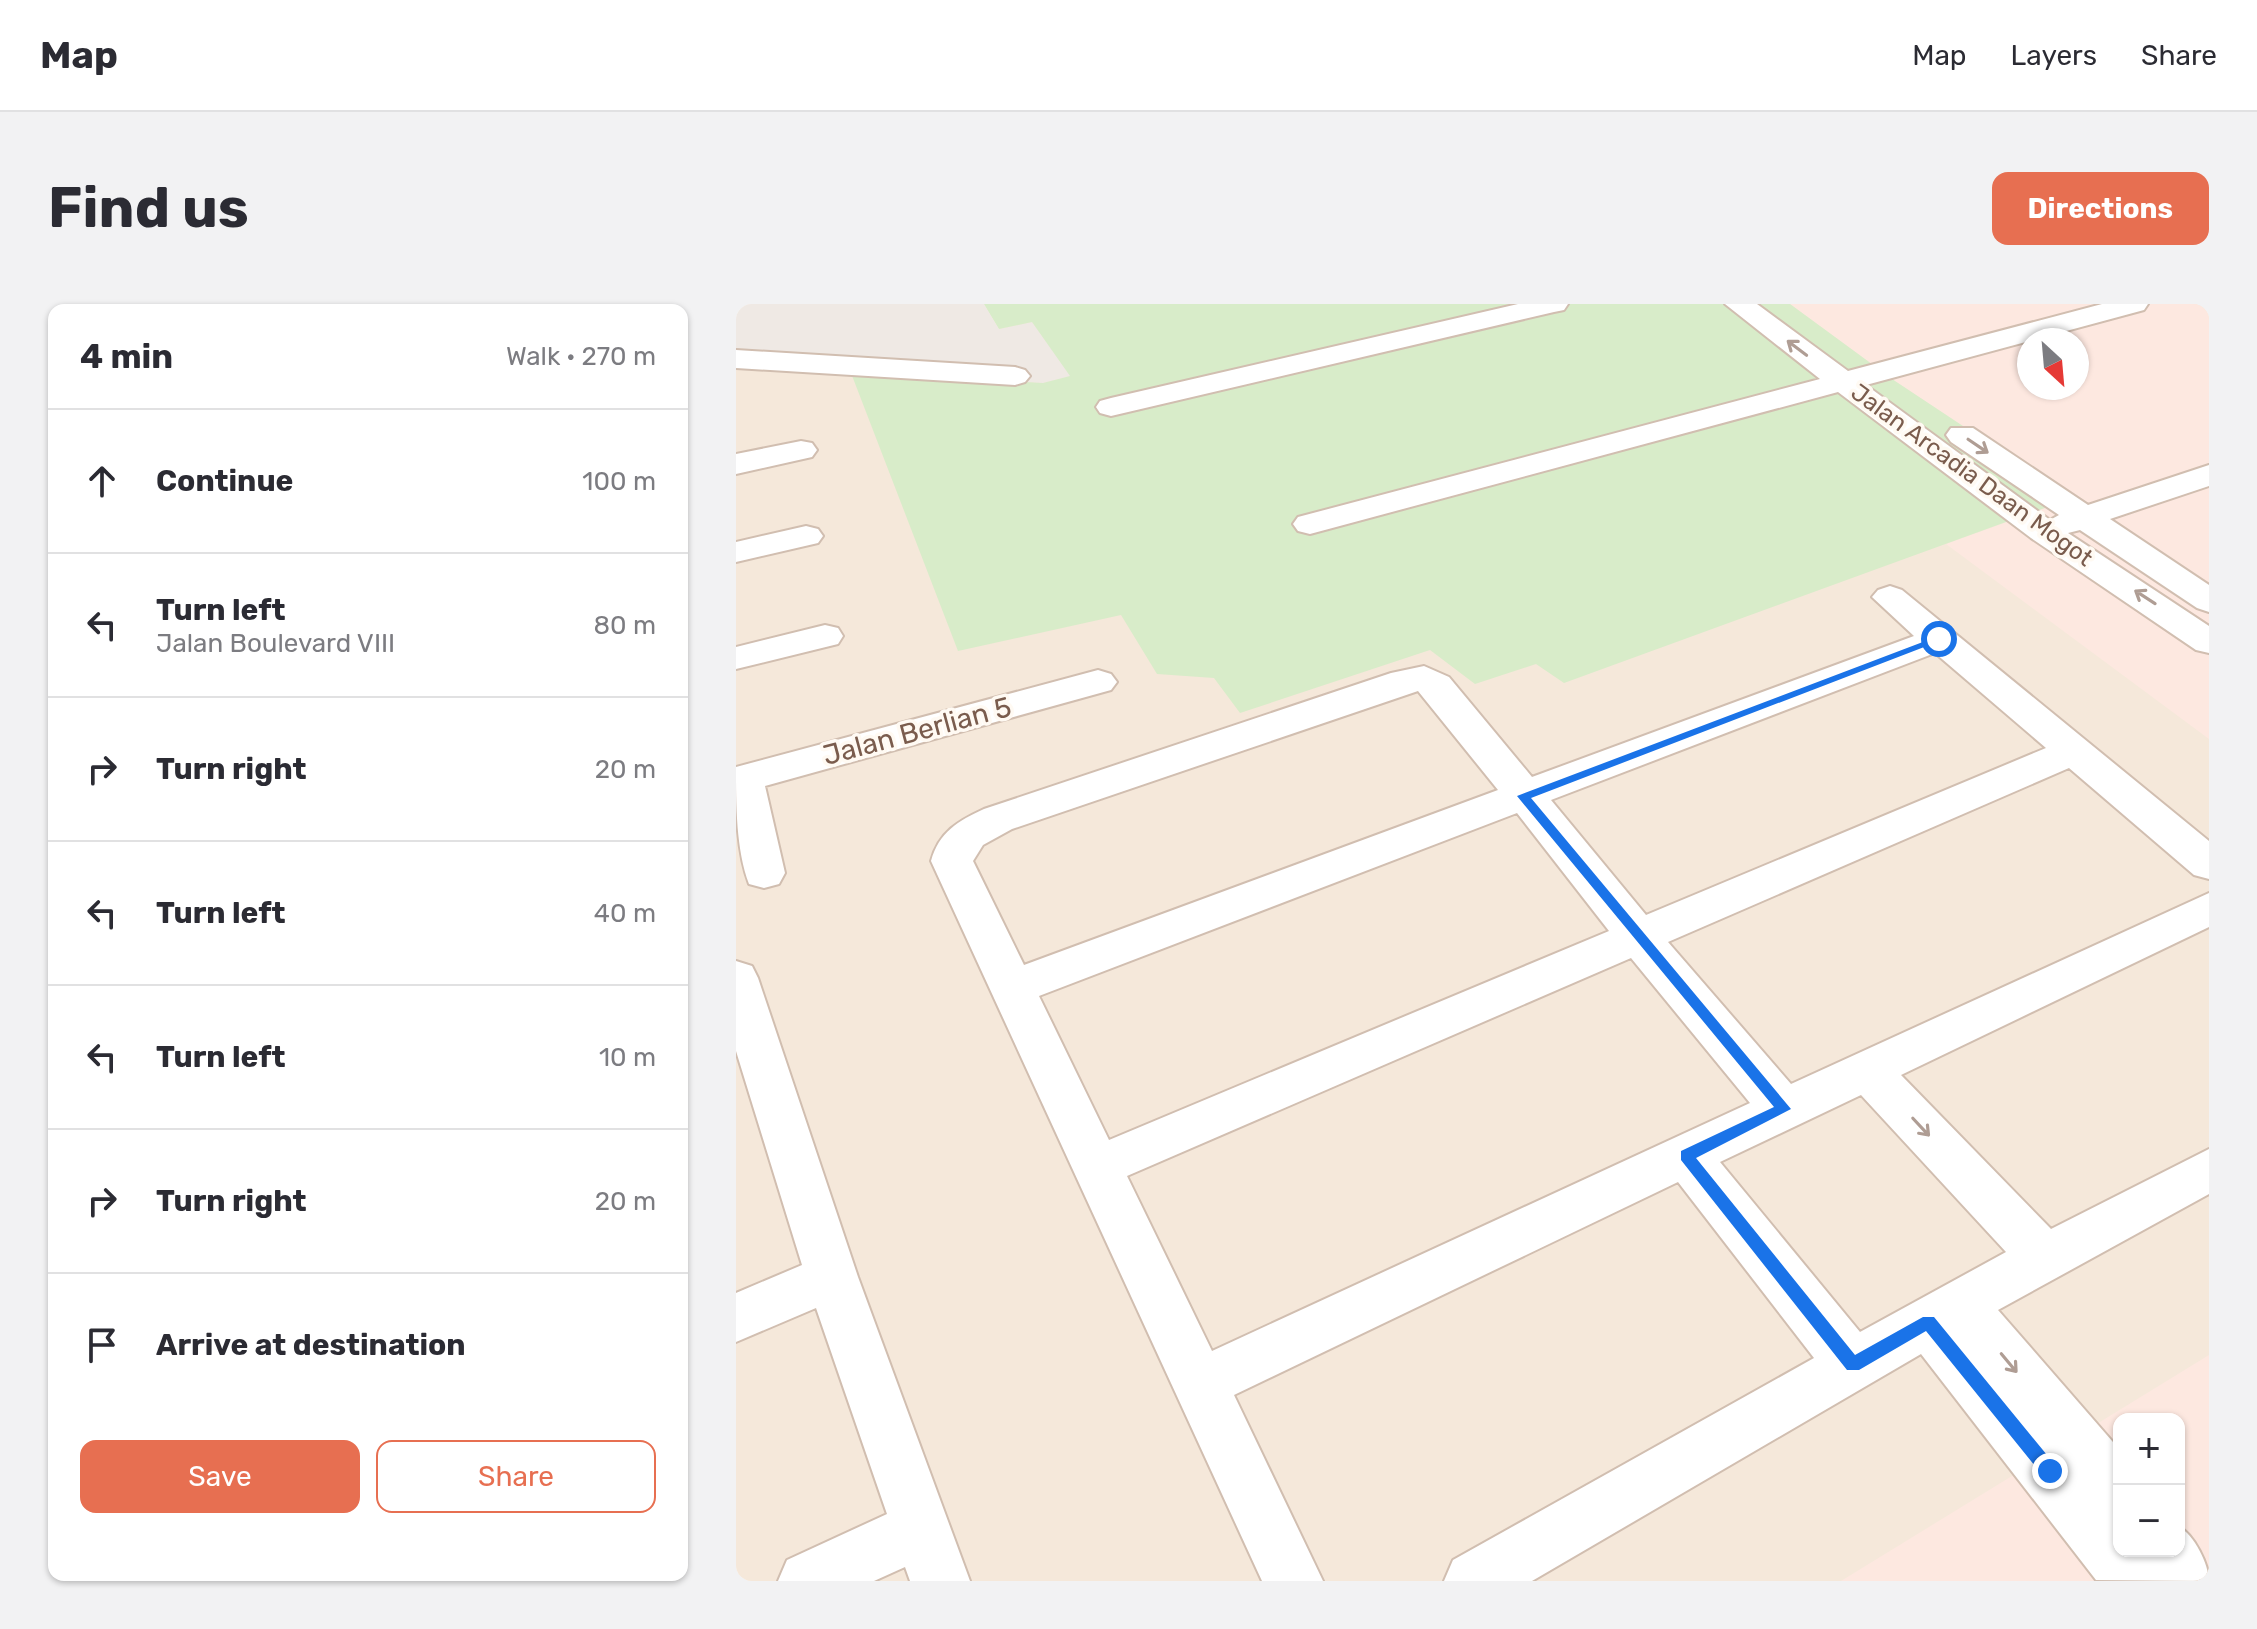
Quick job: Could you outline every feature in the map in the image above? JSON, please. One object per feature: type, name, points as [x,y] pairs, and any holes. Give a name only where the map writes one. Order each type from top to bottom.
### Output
[{"type":"street","points":[[1111,407],[1554,304]]},
{"type":"street","name":"Jalan Arcadia Daan Mogot","points":[[1739,304],[2084,518],[2209,601]]},
{"type":"street","name":"Jalan Arcadia Daan Mogot","points":[[1777,304],[1858,378],[2043,531],[2209,642]]},
{"type":"street","points":[[1310,524],[2134,304]]},
{"type":"street","points":[[736,359],[1015,376]]},
{"type":"street","points":[[736,464],[801,450]]},
{"type":"street","points":[[2043,531],[2209,475]]},
{"type":"street","points":[[736,552],[806,536]]},
{"type":"street","points":[[1890,597],[2209,864]]},
{"type":"street","points":[[736,658],[825,636]]},
{"type":"street","points":[[1012,988],[1939,639]]},
{"type":"street","points":[[1293,1581],[952,861],[954,848],[968,834],[998,819],[1404,681],[1424,678],[1436,685],[1523,796],[1784,1109]]},
{"type":"street","name":"Jalan Berlian 5","points":[[740,779],[1098,682]]},
{"type":"street","points":[[1097,1167],[2074,751]]},
{"type":"street","points":[[740,779],[764,873]]},
{"type":"street","points":[[1200,1384],[2209,909]]},
{"type":"street","points":[[738,989],[832,1277],[931,1554],[808,1581]]},
{"type":"street","points":[[1867,1070],[2044,1257]]},
{"type":"street","points":[[1686,1156],[1853,1365]]},
{"type":"street","points":[[1474,1581],[2044,1257],[2209,1170]]},
{"type":"street","points":[[736,1318],[832,1277]]},
{"type":"street","points":[[1944,1313],[2066,1460],[2143,1564],[2182,1581]]},
{"type":"street","points":[[2066,1460],[2113,1489]]},
{"type":"shaded area","points":[[736,304],[984,304],[999,329],[1032,322],[1071,376],[1043,383],[736,367]]},
{"type":"shaded area","points":[[984,304],[2209,304],[2209,1581],[736,1581],[736,367],[999,329]]},
{"type":"shaded area","points":[[1790,304],[2209,304],[2209,739],[1946,544],[2071,499],[1895,381]]},
{"type":"shaded area","points":[[2209,1355],[2209,1581],[1841,1581],[2113,1414],[2113,1557],[2185,1557],[2185,1413],[2115,1413]]},
{"type":"green space","points":[[984,304],[1790,304],[1895,381],[2072,498],[1564,683],[1536,664],[1475,684],[1430,650],[1240,713],[1214,678],[1157,674],[1121,615],[958,651],[851,373],[1043,383],[1070,376],[1032,322],[999,329]]},
{"type":"route","points":[[1939,639],[1523,796],[1784,1109],[1686,1156],[1853,1365],[1928,1322],[2050,1471]]}]
